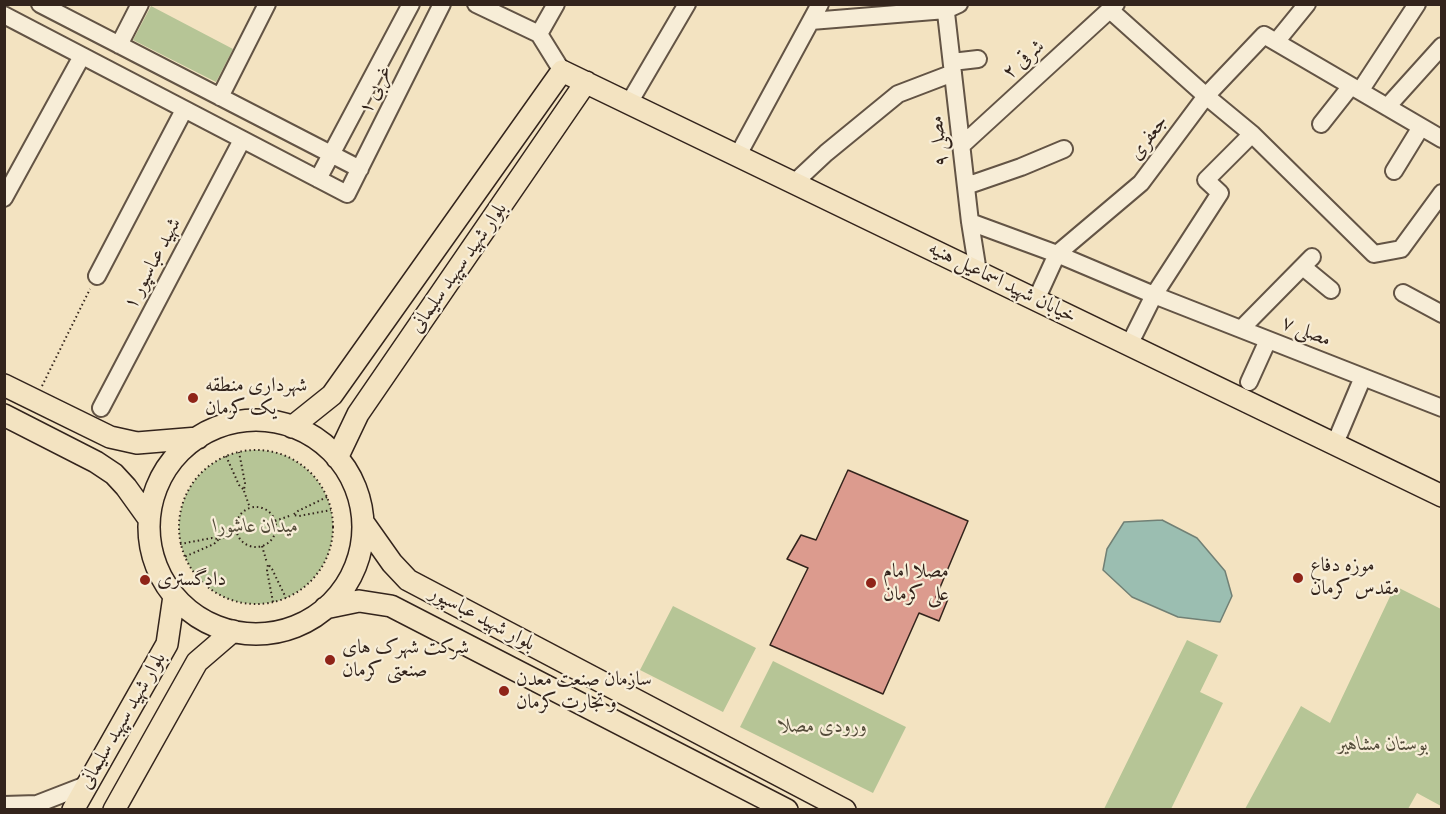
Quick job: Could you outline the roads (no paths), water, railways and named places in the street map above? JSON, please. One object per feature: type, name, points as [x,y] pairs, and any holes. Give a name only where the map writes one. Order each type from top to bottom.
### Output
[{"type":"main road","name":"خیابان شهید اسماعیل هنیه","points":[[562,71],[1442,496]]},
{"type":"main road","name":"بلوار شهید سپهبد سلیمانی","points":[[292,427],[332,395],[562,71]]},
{"type":"main road","name":"بلوار شهید سپهبد سلیمانی","points":[[337,458],[358,414],[586,82]]},
{"type":"main road","points":[[4,385],[110,437],[136,443],[198,438]]},
{"type":"main road","points":[[4,415],[96,462],[114,474],[149,519]]},
{"type":"main road","points":[[265,421],[292,427],[317,439],[337,458],[346,469],[355,488],[363,522],[356,563],[344,588],[325,608],[301,624],[261,634],[233,632],[220,628],[195,615],[174,596],[154,560],[149,519],[155,491],[168,466],[182,451],[198,438],[223,426],[237,422],[265,421]]},
{"type":"main road","name":"بلوار شهید عباسپور","points":[[363,522],[392,563],[408,580],[845,810]]},
{"type":"main road","name":"بلوار شهید سپهبد سلیمانی","points":[[73,810],[167,644],[174,596]]},
{"type":"main road","name":"بلوار شهید عباسپور","points":[[325,608],[359,601],[391,606],[787,810]]},
{"type":"main road","name":"بلوار شهید سپهبد سلیمانی","points":[[114,810],[197,662],[233,632]]},
{"type":"street","points":[[39,4],[360,169]]},
{"type":"street","points":[[119,45],[140,4]]},
{"type":"street","points":[[220,97],[267,4]]},
{"type":"street","name":"۱ غربی","points":[[411,4],[318,179],[348,194],[442,4]]},
{"type":"street","points":[[476,4],[539,34],[562,71]]},
{"type":"street","points":[[539,34],[556,4]]},
{"type":"street","points":[[630,103],[687,4]]},
{"type":"street","points":[[738,155],[820,4]]},
{"type":"street","name":"جعفری","points":[[1057,254],[1141,183],[1206,96],[1307,4]]},
{"type":"street","points":[[1321,124],[1355,88],[1417,4]]},
{"type":"street","points":[[811,21],[950,6]]},
{"type":"street","name":"مصلی ۹","points":[[950,6],[952,68],[978,272]]},
{"type":"street","points":[[1113,7],[1206,96],[1252,134],[1374,254],[1401,249],[1442,193]]},
{"type":"street","name":"۲ شرقی","points":[[961,146],[1113,7]]},
{"type":"street","points":[[4,15],[318,179]]},
{"type":"street","points":[[1270,38],[1442,139]]},
{"type":"street","points":[[1388,107],[1442,46]]},
{"type":"street","points":[[4,198],[82,56]]},
{"type":"street","points":[[794,183],[826,153],[898,94],[952,68],[978,59]]},
{"type":"street","points":[[97,276],[184,110]]},
{"type":"street","points":[[1394,171],[1420,127]]},
{"type":"street","points":[[1129,345],[1154,295],[1220,194],[1206,180],[1252,134]]},
{"type":"street","name":"شهید عباسپور ۱","points":[[101,408],[242,140]]},
{"type":"street","points":[[966,186],[1022,167],[1064,149]]},
{"type":"street","name":"مصلی ۷","points":[[970,222],[1057,254],[1362,377],[1440,402]]},
{"type":"street","points":[[1036,300],[1057,254]]},
{"type":"street","points":[[1241,329],[1308,262],[1331,290]]},
{"type":"street","points":[[1403,293],[1442,314]]},
{"type":"street","points":[[1250,382],[1268,340]]},
{"type":"street","points":[[1339,434],[1362,377]]},
{"type":"street","points":[[4,805],[37,804],[87,785]]},
{"type":"place","name":"شهرداری منطقه یک کرمان","points":[[193,398]]},
{"type":"place","name":"موزه دفاع مقدس کرمان","points":[[1298,578]]},
{"type":"place","name":"دادگستری","points":[[145,580]]},
{"type":"place","name":"مصلا امام علی کرمان","points":[[871,583]]},
{"type":"place","name":"شرکت شهرک های صنعتی کرمان","points":[[330,660]]},
{"type":"place","name":"سازمان صنعت معدن و تجارت کرمان","points":[[504,691]]},
{"type":"park label","name":"میدان عاشورا","points":[[256,527]]},
{"type":"park label","name":"ورودی مصلا","points":[[823,727]]},
{"type":"park label","name":"بوستان مشاهیر","points":[[1383,745]]}]
